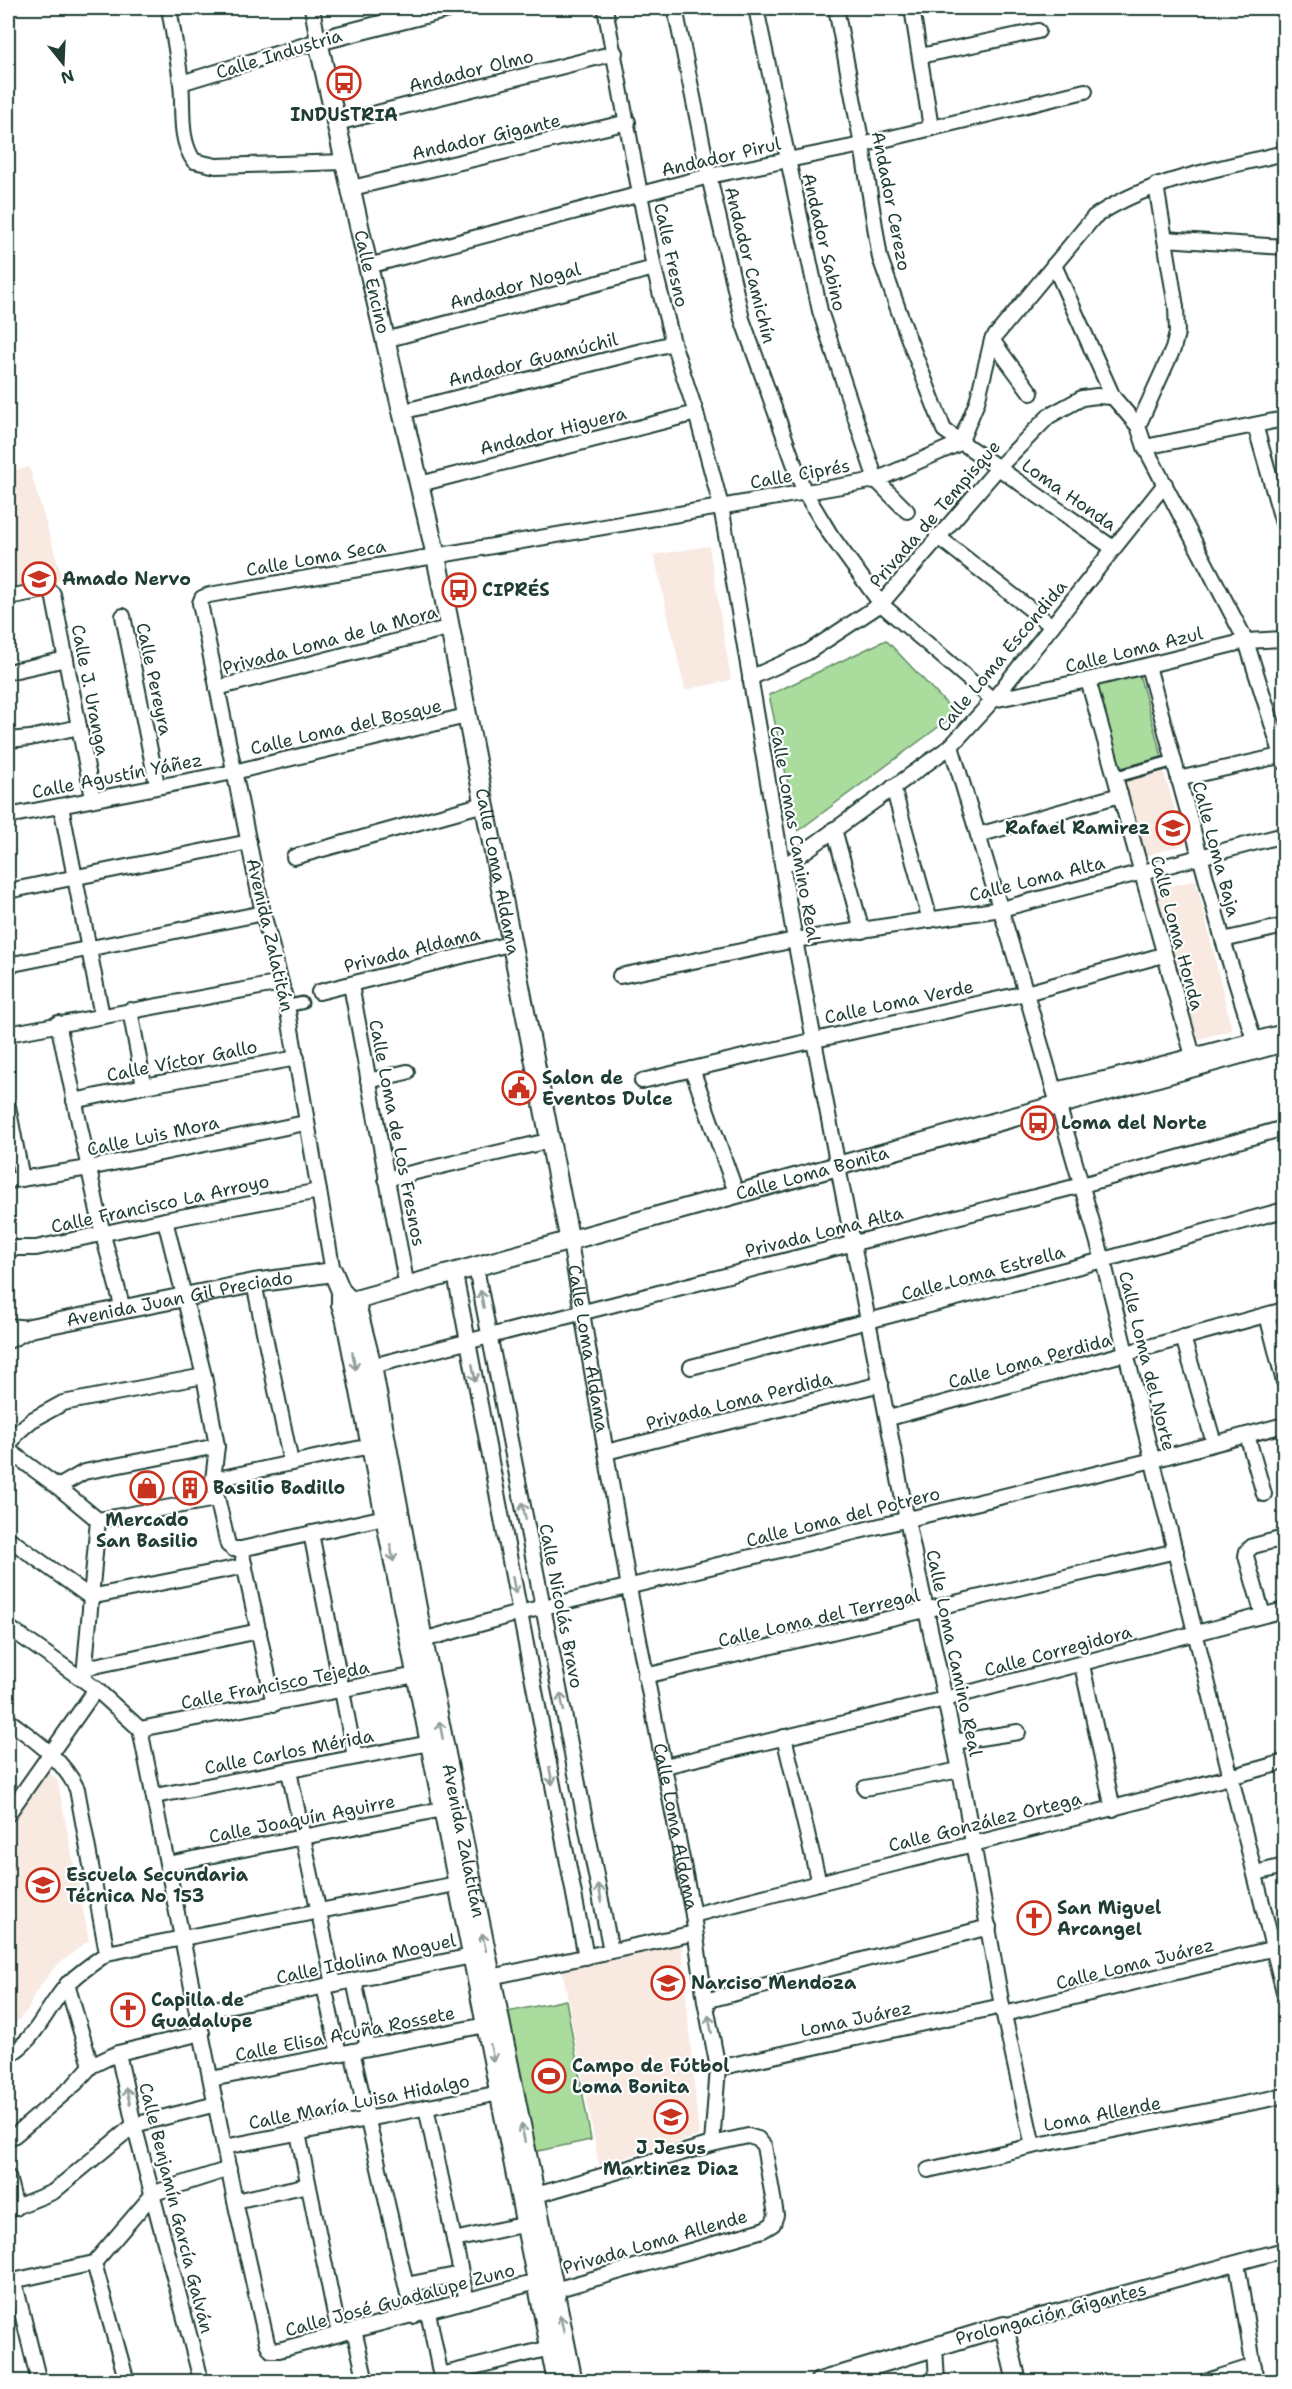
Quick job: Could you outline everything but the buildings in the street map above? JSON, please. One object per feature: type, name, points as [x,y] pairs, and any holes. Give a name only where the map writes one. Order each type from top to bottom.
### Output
[{"type":"street","points":[[169,8],[181,83],[184,140],[187,151],[194,161],[216,166],[346,162]]},
{"type":"street","name":"Calle Encino","points":[[312,8],[401,412],[436,556]]},
{"type":"street","name":"Calle Industria","points":[[181,83],[318,41],[448,8]]},
{"type":"street","name":"Calle Fresno","points":[[605,8],[654,268],[673,343],[696,413],[721,506]]},
{"type":"street","name":"Andador Camichín","points":[[675,8],[709,176],[742,319],[804,491],[830,534],[880,604],[993,700]]},
{"type":"street","name":"Andador Sabino","points":[[756,8],[786,159],[820,311],[876,480]]},
{"type":"street","name":"Andador Cerezo","points":[[836,8],[862,145],[880,258],[944,430]]},
{"type":"street","points":[[912,8],[931,128]]},
{"type":"street","points":[[920,56],[1038,31]]},
{"type":"street","name":"Andador Olmo","points":[[337,123],[615,53]]},
{"type":"street","name":"Andador Pirul","points":[[368,266],[709,176],[862,145],[1085,91]]},
{"type":"street","name":"Andador Gigante","points":[[352,188],[628,122]]},
{"type":"street","points":[[960,443],[977,402],[992,340],[1094,217],[1114,203],[1156,185],[1284,153]]},
{"type":"street","points":[[1138,426],[1173,350],[1177,333],[1176,307],[1156,185]]},
{"type":"street","points":[[1165,239],[1284,247]]},
{"type":"street","points":[[1054,265],[1113,397],[1138,426],[1145,447],[1246,641],[1284,757],[1178,778]]},
{"type":"street","name":"Andador Nogal","points":[[385,340],[654,268]]},
{"type":"street","points":[[992,340],[1031,393]]},
{"type":"street","name":"Andador Guamúchil","points":[[401,412],[673,343]]},
{"type":"street","name":"Privada de Tempisque","points":[[750,678],[808,652],[880,604],[999,467],[1049,416],[1082,398],[1113,397]]},
{"type":"street","name":"Andador Higuera","points":[[420,484],[696,413]]},
{"type":"street","points":[[1145,447],[1284,419]]},
{"type":"street","points":[[1255,425],[1284,527]]},
{"type":"street","name":"Loma Honda","points":[[944,430],[1113,548]]},
{"type":"street","name":"Calle Ciprés","points":[[436,556],[876,480],[960,443]]},
{"type":"street","points":[[876,480],[907,511]]},
{"type":"street","name":"Calle Loma Escondida","points":[[783,867],[951,746],[993,700],[1165,484]]},
{"type":"street","name":"Calle Lomas Camino Real","points":[[721,506],[795,940],[838,1167]]},
{"type":"street","points":[[937,536],[1052,626]]},
{"type":"street","name":"Calle Loma Seca","points":[[202,598],[436,556]]},
{"type":"street","name":"Calle Loma Aldama","points":[[436,556],[552,1140],[645,1676],[665,1766],[693,1915],[705,2001],[718,2068],[712,2144]]},
{"type":"street","name":"Calle J. Uranga","points":[[8,597],[50,590],[53,594],[93,798]]},
{"type":"street","name":"Avenida Zalatitán","points":[[202,598],[200,603],[263,913],[287,1006],[297,1058],[305,1123],[333,1272]]},
{"type":"street","name":"Calle Pereyra","points":[[123,616],[157,785]]},
{"type":"street","name":"Privada Loma de la Mora","points":[[218,688],[451,627]]},
{"type":"street","name":"Calle Loma Azul","points":[[993,700],[1088,680],[1246,641],[1284,639]]},
{"type":"street","points":[[8,672],[66,659]]},
{"type":"street","name":"Calle Loma Baja","points":[[1148,666],[1222,940],[1254,1040]]},
{"type":"street","name":"Calle Loma Honda","points":[[1088,680],[1192,1056]]},
{"type":"street","name":"Calle Loma del Bosque","points":[[234,772],[466,716]]},
{"type":"street","points":[[8,740],[30,738],[79,727]]},
{"type":"street","name":"Calle Loma del Norte","points":[[951,746],[1057,1097],[1103,1260],[1231,1777],[1277,1942],[1284,1992]]},
{"type":"street","points":[[1115,777],[1173,761]]},
{"type":"street","name":"Calle Agustín Yáñez","points":[[8,816],[157,785],[234,772]]},
{"type":"street","points":[[893,788],[930,920]]},
{"type":"street","points":[[978,835],[1120,795]]},
{"type":"street","points":[[294,857],[484,804]]},
{"type":"street","points":[[61,806],[102,1016]]},
{"type":"street","points":[[834,829],[862,932]]},
{"type":"street","name":"Calle Loma Alta","points":[[795,940],[862,932],[1001,909],[1284,835]]},
{"type":"street","points":[[8,891],[249,842]]},
{"type":"street","points":[[8,965],[263,913]]},
{"type":"street","points":[[1222,940],[1284,926]]},
{"type":"street","points":[[620,976],[795,940]]},
{"type":"street","name":"Privada Aldama","points":[[318,992],[513,943]]},
{"type":"street","name":"Calle Loma Verde","points":[[642,1081],[1026,993],[1163,955]]},
{"type":"street","points":[[8,1034],[281,983]]},
{"type":"street","name":"Calle Loma de Los Fresnos","points":[[351,985],[408,1287]]},
{"type":"street","points":[[287,1006],[302,1003]]},
{"type":"street","points":[[130,1010],[144,1086]]},
{"type":"street","points":[[58,1023],[103,1235],[123,1309]]},
{"type":"street","points":[[1057,1097],[1192,1056],[1284,1032]]},
{"type":"street","name":"Calle Loma Bonita","points":[[345,1299],[408,1287],[838,1167],[1057,1097],[1284,1042]]},
{"type":"street","name":"Calle Víctor Gallo","points":[[74,1101],[297,1058]]},
{"type":"street","points":[[692,1069],[737,1195]]},
{"type":"street","points":[[368,1081],[407,1072]]},
{"type":"street","points":[[8,1106],[22,1179]]},
{"type":"street","name":"Calle Luis Mora","points":[[8,1181],[89,1168],[305,1123]]},
{"type":"street","name":"Privada Loma Alta","points":[[372,1366],[1082,1185],[1284,1128]]},
{"type":"street","points":[[386,1179],[552,1140]]},
{"type":"street","name":"Calle Loma Camino Real","points":[[838,1167],[889,1418],[907,1520],[960,1770],[1003,2010],[1033,2146]]},
{"type":"street","name":"Calle Francisco La Arroyo","points":[[8,1248],[36,1248],[165,1220],[319,1191]]},
{"type":"street","name":"Calle Loma Estrella","points":[[690,1367],[1103,1260],[1284,1210]]},
{"type":"street","points":[[165,1220],[204,1376],[217,1446],[213,1480],[228,1545],[237,1549],[384,1517]]},
{"type":"street","name":"Calle Nicolás Bravo","points":[[476,1268],[611,1951]]},
{"type":"street","points":[[333,1272],[345,1299]]},
{"type":"street","name":"Avenida Juan Gil Preciado","points":[[8,1339],[30,1328],[254,1283],[333,1272]]},
{"type":"street","points":[[455,1274],[586,1957]]},
{"type":"street","points":[[254,1283],[291,1463]]},
{"type":"street","name":"Avenida Zalatitán","points":[[345,1299],[362,1320],[372,1366],[416,1642],[465,1882],[472,1956],[500,2093],[555,2290],[573,2382]]},
{"type":"street","name":"Avenida Zalatitán","points":[[345,1299],[384,1517],[416,1642],[416,1675],[443,1809],[491,1977],[528,2198],[526,2224],[557,2382]]},
{"type":"street","name":"Calle Loma Perdida","points":[[889,1418],[1284,1310]]},
{"type":"street","points":[[1266,1315],[1284,1382]]},
{"type":"street","points":[[8,1326],[30,1328]]},
{"type":"street","points":[[1183,1337],[1214,1443]]},
{"type":"street","points":[[204,1376],[63,1403],[32,1420],[17,1433],[8,1449],[98,1520],[216,1499]]},
{"type":"street","name":"Privada Loma Perdida","points":[[606,1452],[881,1384]]},
{"type":"street","name":"Calle Loma del Potrero","points":[[416,1642],[519,1613],[1153,1460],[1284,1425]]},
{"type":"street","points":[[1247,1435],[1264,1494]]},
{"type":"street","points":[[58,1487],[84,1472],[217,1446]]},
{"type":"street","points":[[213,1480],[370,1446]]},
{"type":"street","points":[[84,1674],[98,1520]]},
{"type":"street","points":[[311,1533],[355,1757]]},
{"type":"street","points":[[8,1538],[90,1597],[245,1566]]},
{"type":"street","points":[[1263,1615],[1246,1556],[1247,1551],[1253,1546],[1284,1538]]},
{"type":"street","points":[[237,1549],[245,1566],[274,1704]]},
{"type":"street","name":"Calle Loma del Terregal","points":[[645,1676],[1176,1551]]},
{"type":"street","name":"Calle Corregidora","points":[[665,1766],[945,1700],[1284,1610]]},
{"type":"street","points":[[8,1627],[84,1674],[96,1689],[140,1729],[235,2201],[308,2186]]},
{"type":"street","points":[[84,1674],[259,1631]]},
{"type":"street","points":[[1082,1665],[1113,1809]]},
{"type":"street","name":"Calle Francisco Tejeda","points":[[140,1729],[416,1675]]},
{"type":"street","points":[[8,1814],[96,1689]]},
{"type":"street","points":[[8,1720],[51,1752],[72,1778],[77,1789],[107,1953]]},
{"type":"street","points":[[954,1742],[1018,1732]]},
{"type":"street","points":[[784,1737],[819,1883]]},
{"type":"street","name":"Calle Carlos Mérida","points":[[155,1796],[430,1743]]},
{"type":"street","name":"Calle González Ortega","points":[[693,1915],[1113,1809],[1284,1762]]},
{"type":"street","points":[[865,1788],[960,1770]]},
{"type":"street","points":[[289,1771],[319,1912],[329,1985],[346,2053],[368,2118],[413,2316]]},
{"type":"street","name":"Calle Joaquín Aguirre","points":[[168,1864],[443,1809]]},
{"type":"street","points":[[1256,1873],[1284,1866]]},
{"type":"street","points":[[8,2055],[26,2041],[67,1984],[107,1953],[465,1882]]},
{"type":"street","points":[[705,2001],[988,1927]]},
{"type":"street","points":[[491,1977],[695,1933]]},
{"type":"street","name":"Calle Loma Juárez","points":[[1003,2010],[1277,1942]]},
{"type":"street","name":"Calle Idolina Moguel","points":[[198,2012],[472,1956]]},
{"type":"street","points":[[354,1980],[368,2048]]},
{"type":"street","points":[[67,1984],[91,2066]]},
{"type":"street","name":"Loma Juárez","points":[[718,2068],[1003,2010]]},
{"type":"street","name":"Calle Elisa Acuña Rossete","points":[[211,2079],[486,2025]]},
{"type":"street","points":[[8,2139],[75,2084],[91,2066],[118,2053],[202,2033]]},
{"type":"street","name":"Calle Benjamín García Galván","points":[[118,2053],[134,2125],[154,2193],[199,2372]]},
{"type":"street","name":"Calle María Luisa Hidalgo","points":[[225,2147],[500,2093]]},
{"type":"street","name":"Loma Allende","points":[[928,2170],[1033,2146],[1284,2096]]},
{"type":"street","points":[[8,2177],[12,2209],[52,2192],[134,2125],[216,2104]]},
{"type":"street","points":[[426,2107],[467,2301]]},
{"type":"street","points":[[298,2133],[339,2334]]},
{"type":"street","name":"Privada Loma Allende","points":[[555,2290],[763,2230],[773,2224],[776,2215],[764,2146],[758,2139],[748,2136],[712,2144]]},
{"type":"street","points":[[528,2198],[712,2144]]},
{"type":"street","points":[[39,2382],[11,2281],[94,2263],[154,2193],[229,2169]]},
{"type":"street","name":"Calle José Guadalupe Zuno","points":[[235,2201],[267,2343],[271,2350],[279,2350],[413,2316],[537,2282]]},
{"type":"street","points":[[454,2240],[526,2224]]},
{"type":"street","name":"Prolongación Gigantes","points":[[819,2382],[1004,2326],[1284,2250]]},
{"type":"street","points":[[94,2263],[127,2382]]},
{"type":"street","points":[[1238,2263],[1256,2382]]},
{"type":"street","points":[[406,2285],[461,2274]]},
{"type":"street","points":[[428,2312],[441,2378],[550,2348]]},
{"type":"street","points":[[1004,2326],[1017,2382]]},
{"type":"street","points":[[354,2330],[366,2382]]},
{"type":"street","points":[[935,2346],[937,2382]]},
{"type":"street","points":[[1204,2382],[1254,2366]]},
{"type":"shaded area","points":[[29,467],[63,580],[8,591],[8,472]]},
{"type":"shaded area","points":[[709,546],[731,680],[685,690],[654,555]]},
{"type":"shaded area","points":[[1162,766],[1185,844],[1142,857],[1118,779]]},
{"type":"shaded area","points":[[1196,880],[1232,1030],[1191,1041],[1150,891]]},
{"type":"shaded area","name":"Escuela Secundaria Técnica No 153","points":[[48,1772],[57,1779],[89,1940],[55,1967],[34,1994],[29,2008],[8,2032],[8,1830]]},
{"type":"shaded area","points":[[681,1941],[699,2136],[599,2165],[562,1968]]},
{"type":"green space","points":[[886,640],[956,714],[798,831],[769,695]]},
{"type":"green space","points":[[1139,674],[1163,761],[1118,774],[1092,686]]},
{"type":"green space","name":"Campo de Fútbol Loma Bonita","points":[[566,2000],[591,2140],[533,2152],[507,2012]]},
{"type":"place","name":"INDUSTRIA","points":[[344,83]]},
{"type":"place","name":"Amado Nervo","points":[[39,579]]},
{"type":"place","name":"CIPRÉS","points":[[459,590]]},
{"type":"place","name":"Rafael Ramirez","points":[[1173,828]]},
{"type":"place","name":"Salon de Eventos Dulce","points":[[519,1088]]},
{"type":"place","name":"Loma del Norte","points":[[1038,1123]]},
{"type":"place","name":"Mercado San Basilio","points":[[147,1488]]},
{"type":"place","name":"Basilio Badillo","points":[[190,1488]]},
{"type":"place","name":"Escuela Secundaria Técnica No 153","points":[[43,1885]]},
{"type":"place","name":"San Miguel Arcangel","points":[[1034,1918]]},
{"type":"place","name":"Narciso Mendoza","points":[[668,1983]]},
{"type":"place","name":"Capilla de Guadalupe","points":[[128,2010]]},
{"type":"place","name":"Campo de Fútbol Loma Bonita","points":[[549,2076]]},
{"type":"place","name":"J Jesus Martinez Diaz","points":[[671,2117]]}]
